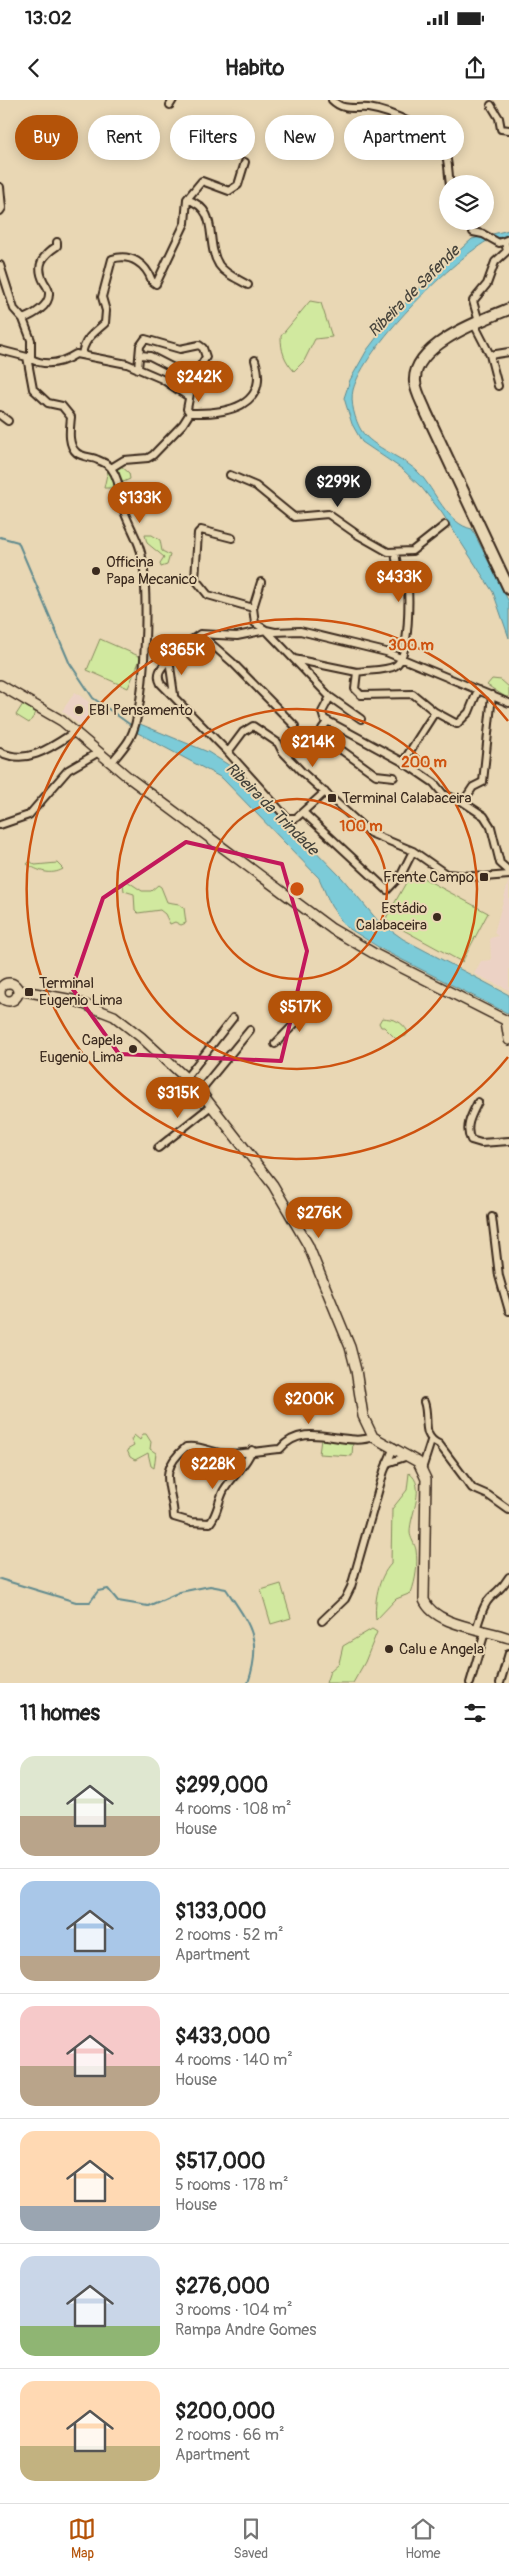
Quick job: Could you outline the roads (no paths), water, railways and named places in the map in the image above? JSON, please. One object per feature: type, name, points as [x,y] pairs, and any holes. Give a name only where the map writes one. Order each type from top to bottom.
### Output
[{"type":"main road","points":[[509,309],[445,339],[424,359],[417,371],[415,382],[426,412],[509,589]]},
{"type":"street","points":[[332,100],[343,107],[370,108],[397,117],[420,128],[438,141],[446,154],[449,175]]},
{"type":"street","points":[[491,105],[499,118],[500,129],[509,130]]},
{"type":"street","points":[[82,355],[83,346],[88,337],[105,323],[106,311],[102,297],[112,259],[122,258],[140,262],[146,267],[152,282],[156,284],[184,223],[187,199],[202,181],[229,191],[238,186],[245,162]]},
{"type":"street","points":[[0,187],[2,208],[0,211]]},
{"type":"street","points":[[187,199],[197,203],[207,216],[219,266],[225,272],[248,284]]},
{"type":"street","points":[[473,232],[504,241],[507,251],[495,262],[487,284],[472,300],[476,323],[490,355],[498,386]]},
{"type":"street","points":[[23,319],[36,314],[48,300],[50,292],[41,275],[41,263],[45,254],[57,246],[57,242]]},
{"type":"street","points":[[0,265],[10,301],[23,319],[31,340],[30,358],[34,389],[48,403],[62,406],[71,417],[69,434],[72,447],[77,453],[111,468],[119,482],[123,509],[142,555],[145,582],[145,645],[137,720],[130,738],[112,762]]},
{"type":"street","points":[[138,368],[141,354],[140,346],[145,339],[180,349],[199,345],[203,348],[206,357],[193,378],[188,397],[187,409],[190,413]]},
{"type":"street","points":[[0,350],[25,355],[45,363],[62,362],[76,354],[111,360],[138,368],[162,379],[188,397]]},
{"type":"street","points":[[490,355],[509,352]]},
{"type":"street","points":[[141,354],[150,356],[193,378]]},
{"type":"street","points":[[190,413],[223,411],[250,400],[256,394],[260,375],[256,360]]},
{"type":"street","points":[[111,468],[124,460],[148,458],[153,455],[183,424],[190,413]]},
{"type":"street","points":[[0,415],[8,421]]},
{"type":"street","points":[[230,475],[256,486],[294,516],[328,514],[378,548],[395,552],[412,550],[445,525]]},
{"type":"street","points":[[232,538],[201,530],[198,533],[196,579],[208,595],[253,608]]},
{"type":"street","points":[[294,659],[357,672],[395,666],[403,658],[410,600],[407,573],[398,572],[395,552]]},
{"type":"street","points":[[260,582],[253,608],[255,623],[266,630],[330,696],[361,719]]},
{"type":"street","points":[[174,695],[170,659],[168,656],[172,653],[200,634],[237,636],[266,630],[300,631],[403,658],[509,703]]},
{"type":"street","points":[[200,634],[232,662],[295,726]]},
{"type":"street","points":[[170,659],[161,668],[158,677],[161,684],[174,695],[199,724],[228,752],[288,819],[293,820],[304,812],[325,792]]},
{"type":"street","points":[[357,672],[355,689],[361,695],[413,694],[435,712],[457,724],[470,712],[478,690]]},
{"type":"street","points":[[0,686],[76,731],[128,777],[332,929],[373,953],[508,1022],[509,1040]]},
{"type":"street","points":[[463,802],[473,788],[483,782],[492,695]]},
{"type":"street","points":[[327,722],[322,712],[330,696]]},
{"type":"street","points":[[403,762],[435,712]]},
{"type":"street","points":[[327,722],[333,722],[403,762],[434,783],[443,794],[463,802],[484,816],[489,822],[500,863],[509,873]]},
{"type":"street","points":[[327,722],[322,729],[322,736],[376,775],[394,777]]},
{"type":"street","points":[[228,752],[239,736],[249,727],[253,726],[278,743],[282,751],[364,829],[413,851],[439,870],[457,876],[484,877],[509,873]]},
{"type":"street","points":[[0,752],[11,758],[31,756],[46,751],[76,731]]},
{"type":"street","points":[[0,825],[29,814],[68,770],[99,752]]},
{"type":"street","points":[[304,812],[387,890],[401,875],[413,851]]},
{"type":"street","points":[[10,983],[15,985],[18,990],[18,996],[10,1001],[2,997],[0,991],[2,986],[10,983]]},
{"type":"street","points":[[18,990],[73,1000],[114,1016],[200,1092],[273,1185],[308,1245],[350,1347],[356,1370],[363,1416],[373,1437],[408,1456],[422,1469],[426,1479],[424,1600],[430,1612],[441,1618],[509,1638]]},
{"type":"street","points":[[275,1044],[311,1007]]},
{"type":"street","points":[[186,1078],[233,1018]]},
{"type":"street","points":[[200,1092],[250,1030]]},
{"type":"street","points":[[478,1102],[470,1118],[468,1130],[471,1140],[481,1143],[509,1141]]},
{"type":"street","points":[[158,1148],[211,1106]]},
{"type":"street","points":[[492,1217],[499,1276],[509,1311]]},
{"type":"street","points":[[424,1402],[426,1433],[431,1441],[439,1444],[472,1488],[488,1495],[509,1510]]},
{"type":"street","points":[[252,1450],[248,1461],[229,1482],[223,1493],[216,1515],[210,1523],[191,1522],[174,1517],[174,1504],[167,1486],[168,1476],[173,1461],[181,1452],[192,1446],[220,1453],[252,1450],[280,1449],[288,1440],[300,1437],[324,1435],[363,1441],[373,1437]]},
{"type":"street","points":[[422,1469],[431,1441]]},
{"type":"street","points":[[322,1621],[345,1599],[350,1587],[387,1463],[394,1447]]},
{"type":"street","points":[[387,1463],[408,1456]]},
{"type":"street","points":[[470,1683],[485,1605],[507,1587],[509,1577]]},
{"type":"street","points":[[500,1683],[509,1653]]},
{"type":"water","points":[[509,230],[509,236],[490,239],[471,252],[410,308],[390,330],[360,372],[353,390],[352,400],[357,421],[366,436],[413,467],[425,480],[448,514],[463,526],[472,529],[509,602],[509,638],[493,592],[442,513],[422,488],[402,469],[362,442],[352,424],[344,398],[350,380],[367,350],[393,316],[432,275],[472,239]]},
{"type":"water","points":[[140,724],[208,752],[235,769],[342,878],[378,921],[403,939],[509,995],[509,1014],[383,950],[345,926],[331,906],[319,878],[222,778],[136,732]]},
{"type":"waterway","name":"Ribeira da Trindade","points":[[0,537],[18,542],[69,662],[93,698],[132,726]]},
{"type":"waterway","points":[[0,1579],[76,1602],[90,1602],[98,1591],[108,1589],[118,1601],[148,1606],[180,1592],[210,1586],[226,1589],[242,1613],[252,1633],[254,1655],[248,1683]]},
{"type":"place","name":"Officina Papa Mecanico","points":[[96,571]]},
{"type":"place","name":"EBI Pensamento","points":[[79,710]]},
{"type":"place","name":"Terminal Calabaceira","points":[[332,798]]},
{"type":"place","name":"Frente Campo","points":[[484,877]]},
{"type":"place","name":"Estádio Calabaceira","points":[[437,917]]},
{"type":"place","name":"Terminal Eugenio Lima","points":[[29,992]]},
{"type":"place","name":"Capela Eugenio Lima","points":[[133,1049]]},
{"type":"place","name":"Calu e Angela","points":[[389,1649]]},
{"type":"water label","name":"Ribeira de Safende","points":[[414,291]]}]
